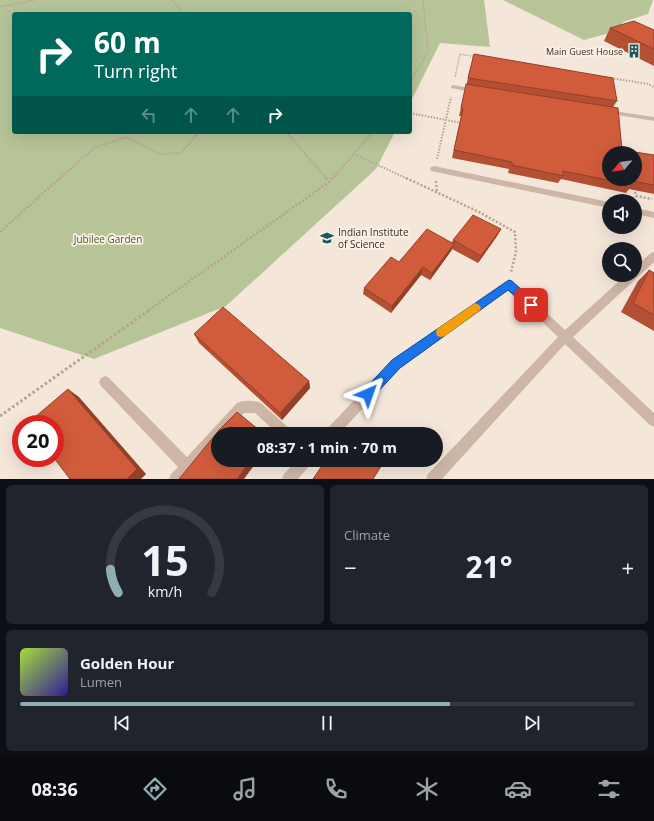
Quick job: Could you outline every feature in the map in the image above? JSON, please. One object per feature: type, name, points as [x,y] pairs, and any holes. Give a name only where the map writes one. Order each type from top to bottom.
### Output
[{"type":"lane","points":[[453,87],[484,92]]},
{"type":"lane","points":[[600,111],[654,119]]},
{"type":"lane","points":[[434,169],[602,204]]},
{"type":"lane","points":[[642,212],[654,215]]},
{"type":"lane","points":[[642,267],[654,256]]},
{"type":"lane","points":[[433,479],[565,337],[625,282]]},
{"type":"lane","points":[[337,427],[396,364],[509,284],[654,421]]},
{"type":"lane","points":[[105,382],[187,467]]},
{"type":"lane","points":[[223,427],[241,407],[257,407],[279,427]]},
{"type":"lane","points":[[176,479],[211,440]]},
{"type":"lane","points":[[289,479],[299,467]]},
{"type":"path","points":[[0,7],[35,0]]},
{"type":"path","points":[[172,0],[182,12]]},
{"type":"path","points":[[412,79],[428,52],[423,0]]},
{"type":"path","points":[[434,169],[460,54],[483,58]]},
{"type":"path","points":[[609,78],[648,84],[654,87]]},
{"type":"path","points":[[412,113],[469,125]]},
{"type":"path","points":[[0,232],[94,148],[126,137],[160,154],[181,153],[197,134]]},
{"type":"path","points":[[288,134],[330,182]]},
{"type":"path","points":[[0,416],[330,182],[372,134]]},
{"type":"path","points":[[354,154],[479,212],[515,232],[516,252],[509,284]]},
{"type":"path","points":[[633,186],[636,196],[652,199]]},
{"type":"green space","name":"Jubilee Garden","points":[[0,0],[484,0],[490,47],[440,43],[412,99],[412,12],[12,12],[12,134],[394,134],[376,169],[226,306],[94,359],[0,328]]},
{"type":"green space","points":[[503,0],[653,0],[648,14],[623,22],[617,31],[584,40]]},
{"type":"building","points":[[634,21],[654,30],[654,49],[610,28]]},
{"type":"building","points":[[474,54],[613,78],[617,101],[468,78]]},
{"type":"building","points":[[466,84],[618,108],[622,146],[602,146],[602,179],[563,171],[563,176],[512,165],[512,162],[454,150],[463,109],[461,108]]},
{"type":"building","points":[[642,153],[654,155],[654,185],[642,183]]},
{"type":"building","points":[[473,215],[501,229],[481,256],[453,240]]},
{"type":"building","points":[[427,229],[454,244],[432,273],[423,267],[392,306],[364,288],[391,257],[399,262]]},
{"type":"building","points":[[649,270],[654,273],[654,315],[633,303]]},
{"type":"building","points":[[223,307],[309,381],[280,413],[194,334]]},
{"type":"building","points":[[68,389],[137,469],[127,479],[70,479],[61,467],[64,467],[64,415],[37,415]]},
{"type":"building","points":[[237,412],[255,427],[222,427]]},
{"type":"building","points":[[211,440],[211,467],[246,467],[237,479],[179,479]]},
{"type":"building","points":[[321,467],[381,467],[373,479],[313,479]]},
{"type":"slow traffic","points":[[441,332],[475,308]]},
{"type":"place","name":"Main Guest House","points":[[634,51]]},
{"type":"place","name":"Indian Institute of Science","points":[[327,238]]},
{"type":"route","points":[[368,394],[396,364],[509,284],[531,305]]}]
